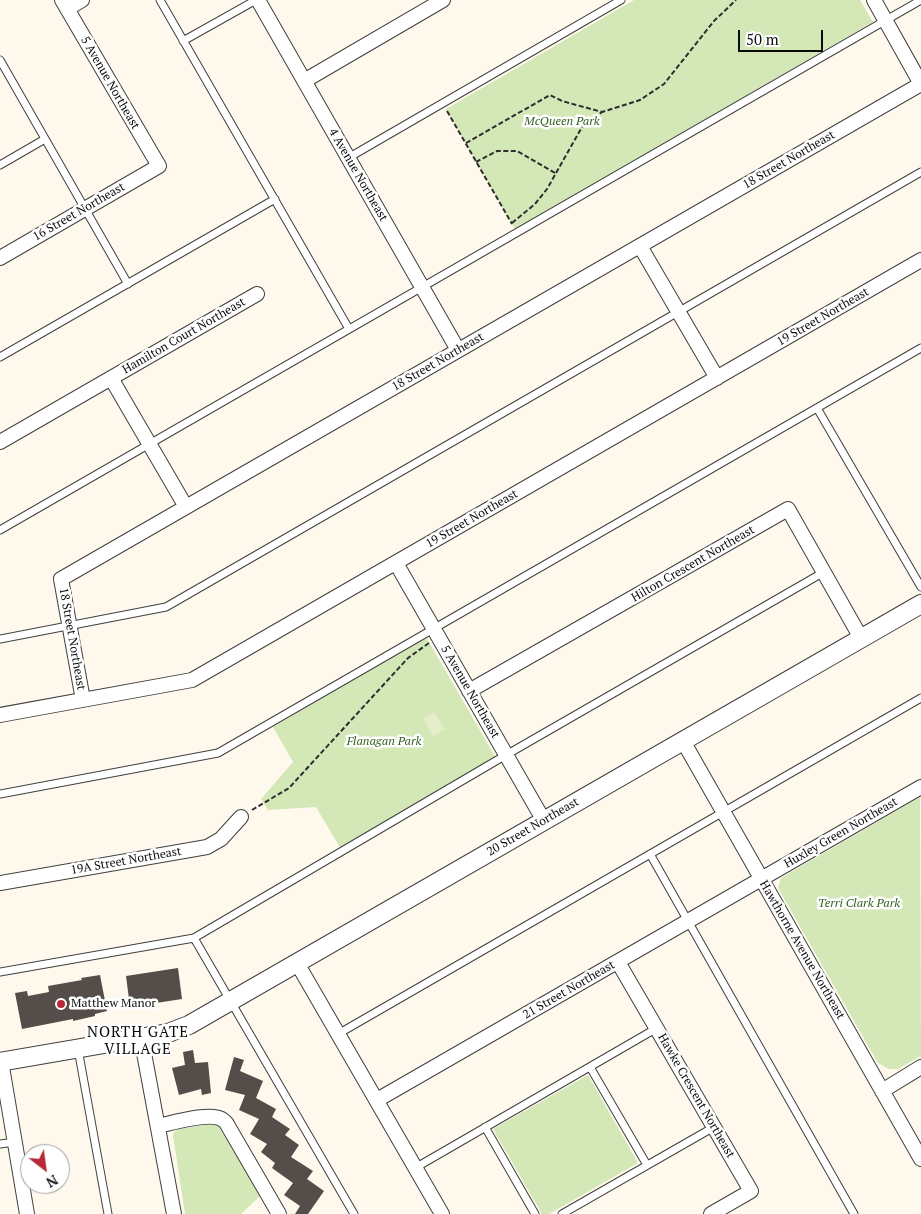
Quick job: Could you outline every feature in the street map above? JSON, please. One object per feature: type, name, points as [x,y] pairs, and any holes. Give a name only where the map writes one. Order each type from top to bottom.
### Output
[{"type":"street","points":[[65,4],[82,0]]},
{"type":"street","name":"4 Avenue Northeast","points":[[257,0],[458,350]]},
{"type":"street","points":[[304,81],[443,0]]},
{"type":"street","points":[[874,0],[921,84]]},
{"type":"street","name":"5 Avenue Northeast","points":[[65,4],[159,166]]},
{"type":"street","name":"18 Street Northeast","points":[[83,700],[61,579],[921,84]]},
{"type":"street","name":"16 Street Northeast","points":[[0,258],[159,166]]},
{"type":"street","points":[[640,246],[717,378]]},
{"type":"street","name":"19 Street Northeast","points":[[0,715],[192,680],[921,260]]},
{"type":"street","name":"Hamilton Court Northeast","points":[[0,442],[257,294]]},
{"type":"street","name":"Hamilton Court Northeast","points":[[112,378],[186,507]]},
{"type":"street","name":"Hilton Crescent Northeast","points":[[470,691],[788,510],[861,638]]},
{"type":"street","name":"5 Avenue Northeast","points":[[396,563],[544,821]]},
{"type":"street","name":"20 Street Northeast","points":[[0,1059],[141,1037],[168,1032],[189,1025],[921,604]]},
{"type":"street","name":"Hawthorne Avenue Northeast","points":[[683,741],[921,1158]]},
{"type":"street","name":"Huxley Green Northeast","points":[[762,879],[921,787]]},
{"type":"street","name":"19A Street Northeast","points":[[0,883],[207,847],[221,839],[241,817]]},
{"type":"street","name":"21 Street Northeast","points":[[377,1100],[762,879]]},
{"type":"street","name":"Hawke Crescent Northeast","points":[[618,962],[751,1191],[711,1214]]},
{"type":"street","points":[[297,963],[442,1214]]},
{"type":"street","points":[[141,1037],[174,1214]]},
{"type":"street","points":[[0,1059],[27,1214]]},
{"type":"street","points":[[882,1090],[921,1067]]},
{"type":"street","points":[[158,1126],[209,1116],[224,1120],[279,1214]]},
{"type":"lane","points":[[160,0],[349,329]]},
{"type":"lane","points":[[183,42],[257,0]]},
{"type":"lane","points":[[348,158],[621,0]]},
{"type":"lane","points":[[0,530],[921,0]]},
{"type":"lane","points":[[0,60],[128,284]]},
{"type":"lane","points":[[0,165],[45,139]]},
{"type":"lane","points":[[0,639],[166,607],[921,172]]},
{"type":"lane","points":[[0,357],[275,199]]},
{"type":"lane","points":[[0,794],[218,753],[436,633],[921,348]]},
{"type":"lane","points":[[817,408],[921,587]]},
{"type":"lane","points":[[0,972],[194,938],[506,755],[824,572]]},
{"type":"lane","points":[[338,1034],[921,698]]},
{"type":"lane","points":[[650,854],[854,1214]]},
{"type":"lane","points":[[194,938],[354,1214]]},
{"type":"lane","points":[[415,1168],[657,1028]]},
{"type":"lane","points":[[78,1048],[108,1214]]},
{"type":"lane","points":[[590,1067],[647,1165]]},
{"type":"lane","points":[[485,1127],[535,1214]]},
{"type":"lane","points":[[562,1214],[714,1127]]},
{"type":"lane","points":[[0,1144],[15,1142]]},
{"type":"path","points":[[512,223],[535,204],[547,189],[582,128],[602,112],[640,100],[664,84],[714,21],[736,0]]},
{"type":"path","points":[[466,144],[550,96],[602,112]]},
{"type":"path","points":[[446,109],[515,228]]},
{"type":"path","points":[[476,162],[497,151],[516,151],[556,173]]},
{"type":"path","points":[[241,817],[289,788],[408,658],[436,633]]},
{"type":"green space","name":"McQueen Park","points":[[634,0],[860,0],[873,22],[515,229],[446,109]]},
{"type":"green space","name":"Flanagan Park","points":[[426,637],[496,758],[341,849],[316,807],[268,810],[261,799],[293,762],[273,727]]},
{"type":"green space","points":[[434,712],[445,729],[433,736],[423,718]]},
{"type":"green space","name":"Terri Clark Park","points":[[920,797],[921,1056],[898,1069],[889,1069],[878,1063],[778,888],[781,878]]},
{"type":"green space","points":[[588,1075],[638,1163],[549,1214],[542,1214],[493,1129]]},
{"type":"green space","points":[[210,1124],[219,1127],[260,1196],[241,1214],[185,1214],[173,1135],[174,1132],[180,1129]]},
{"type":"building","points":[[178,968],[182,999],[130,1007],[126,976]]},
{"type":"building","name":"Matthew Manor","points":[[100,975],[107,1011],[73,1021],[73,1019],[22,1029],[15,993],[27,991],[28,996],[49,992],[48,986]]},
{"type":"building","points":[[193,1050],[195,1063],[208,1062],[211,1093],[202,1095],[201,1089],[179,1095],[172,1068],[185,1065],[183,1052]]},
{"type":"building","points":[[234,1057],[244,1060],[240,1071],[263,1081],[256,1098],[276,1109],[272,1117],[290,1129],[285,1135],[299,1145],[291,1157],[313,1171],[307,1179],[324,1191],[308,1214],[295,1214],[300,1206],[284,1195],[293,1183],[272,1168],[275,1163],[261,1152],[267,1144],[250,1134],[259,1119],[239,1110],[245,1095],[225,1090]]},
{"type":"place","name":"Matthew Manor","points":[[61,1004]]},
{"type":"district","name":"NORTH GATE VILLAGE","points":[[138,1042]]}]
